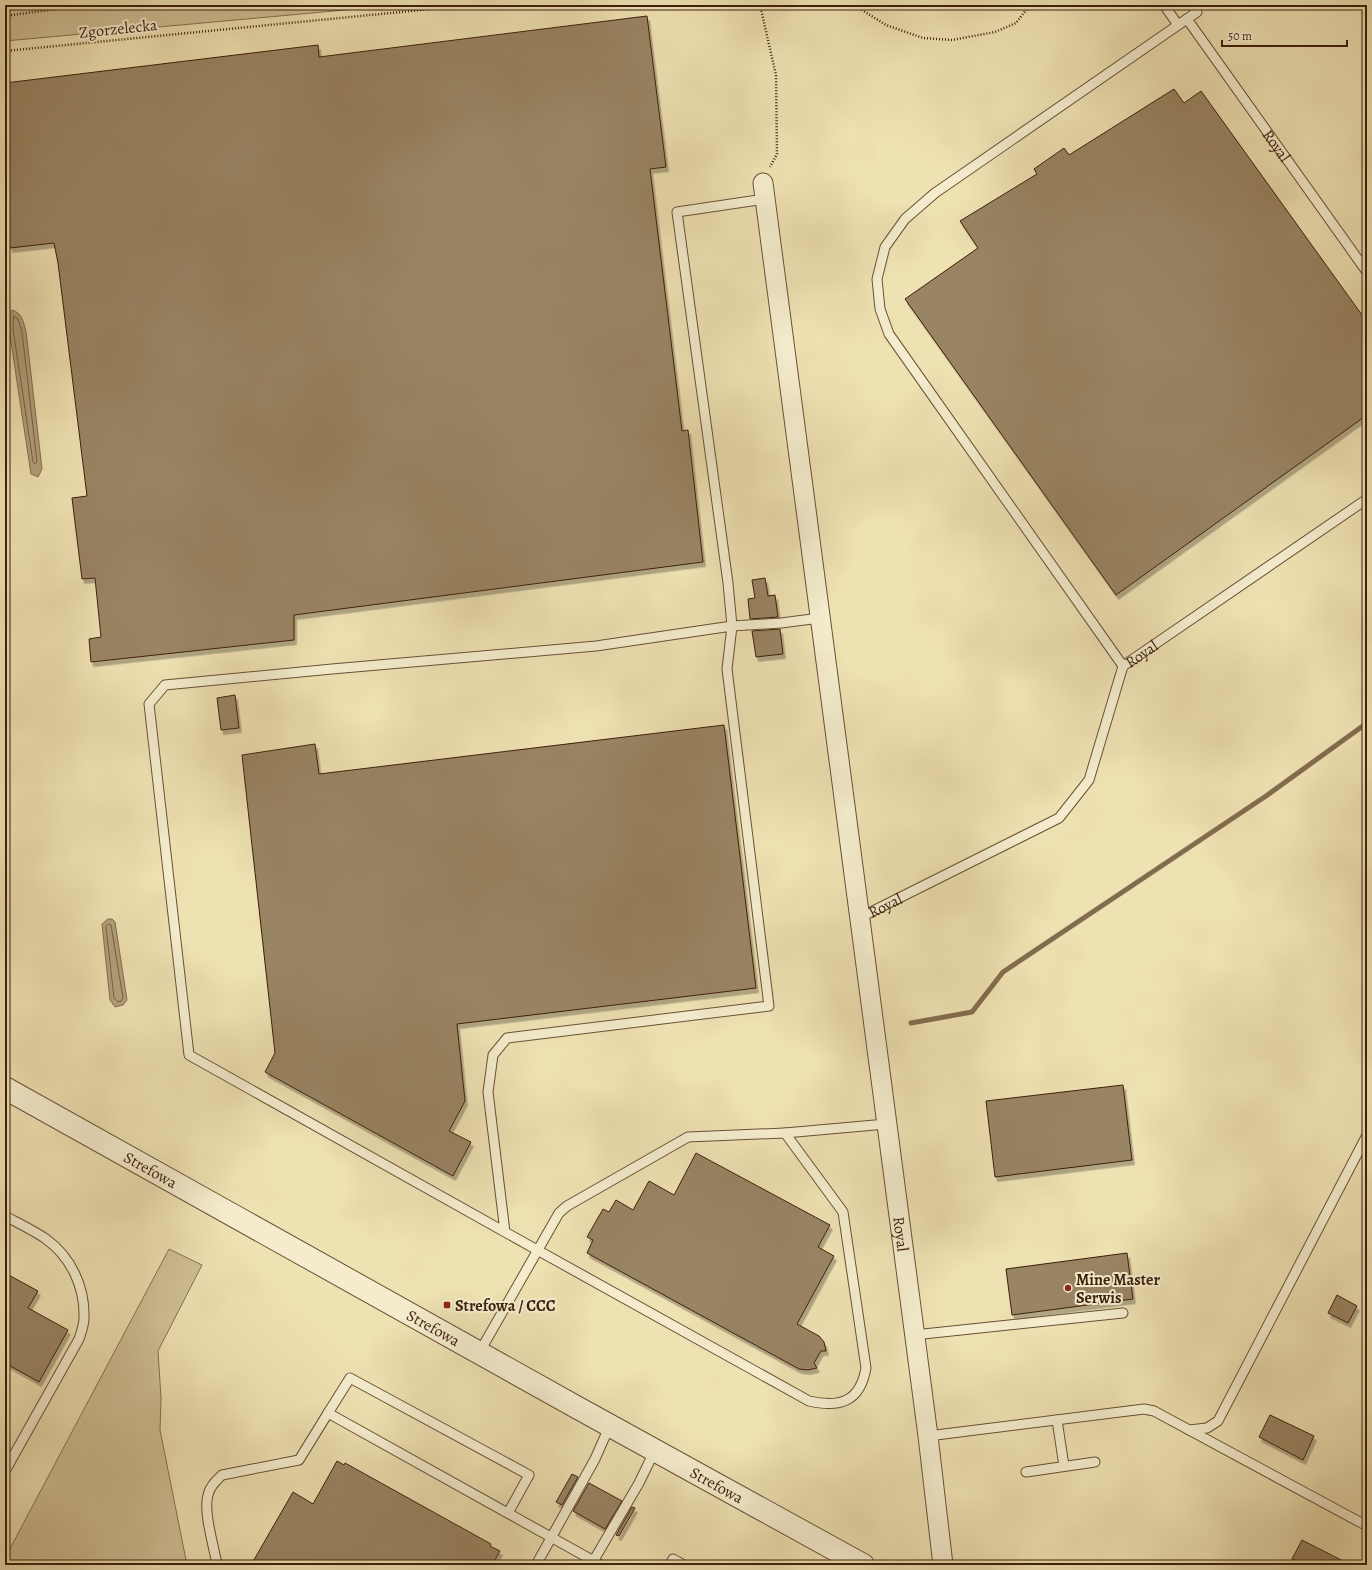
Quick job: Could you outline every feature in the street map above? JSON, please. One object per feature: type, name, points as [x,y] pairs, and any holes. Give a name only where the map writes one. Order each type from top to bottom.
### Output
[{"type":"street","points":[[764,191],[859,918]]},
{"type":"street","name":"Royal","points":[[859,918],[928,1436],[943,1565]]},
{"type":"street","name":"Strefowa","points":[[5,1088],[479,1353],[863,1565]]},
{"type":"lane","points":[[1164,5],[1178,25]]},
{"type":"lane","points":[[1123,666],[889,334],[880,310],[877,279],[885,247],[905,219],[935,193],[1187,19],[1195,8]]},
{"type":"lane","name":"Royal","points":[[1187,19],[1367,272]]},
{"type":"lane","points":[[505,1232],[488,1092],[493,1055],[508,1038],[769,1006],[727,669],[732,626],[726,567],[677,212],[764,191]]},
{"type":"lane","name":"Royal","points":[[859,918],[1059,818],[1089,780],[1123,666],[1367,499]]},
{"type":"lane","points":[[785,1133],[843,1212],[866,1368],[864,1380],[856,1393],[845,1401],[824,1404],[810,1401],[538,1251],[189,1055],[149,704],[165,686],[325,669],[596,646],[732,626],[780,623],[820,618]]},
{"type":"lane","points":[[479,1353],[559,1213],[567,1206],[688,1136],[785,1133],[886,1124]]},
{"type":"lane","points":[[1189,1430],[1207,1428],[1218,1421],[1367,1135]]},
{"type":"lane","points":[[5,1216],[46,1238],[60,1251],[70,1264],[79,1283],[84,1300],[84,1320],[79,1339],[5,1471]]},
{"type":"lane","points":[[914,1334],[1122,1313]]},
{"type":"lane","points":[[217,1565],[206,1507],[208,1494],[213,1484],[222,1474],[299,1460],[350,1378],[529,1474],[508,1513]]},
{"type":"lane","points":[[928,1436],[1144,1409],[1154,1411],[1367,1526]]},
{"type":"lane","points":[[328,1413],[551,1537],[595,1564],[639,1483],[655,1450]]},
{"type":"lane","points":[[1057,1420],[1064,1466]]},
{"type":"lane","points":[[536,1565],[595,1459],[610,1425]]},
{"type":"lane","points":[[1026,1472],[1096,1462]]},
{"type":"lane","points":[[670,1565],[673,1559],[684,1565]]},
{"type":"path","points":[[5,16],[67,6],[85,5]]},
{"type":"path","name":"Zgorzelecka","points":[[5,51],[472,5]]},
{"type":"path","points":[[760,5],[776,75],[777,154],[764,191]]},
{"type":"path","points":[[854,5],[886,25],[923,38],[952,40],[995,32],[1016,23],[1030,5]]},
{"type":"shaded area","points":[[5,5],[400,5],[5,41]]},
{"type":"shaded area","points":[[169,1249],[202,1265],[158,1351],[161,1398],[160,1430],[187,1565],[5,1565],[5,1558]]},
{"type":"water","points":[[12,310],[20,315],[26,331],[42,469],[38,477],[31,474],[9,329],[9,314]]},
{"type":"water","points":[[108,919],[112,919],[115,922],[127,1000],[123,1005],[115,1007],[110,1000],[102,924]]},
{"type":"building","points":[[647,16],[666,167],[650,169],[682,431],[688,430],[703,562],[294,615],[294,640],[91,662],[89,639],[101,637],[95,578],[82,579],[72,498],[87,496],[58,263],[54,243],[10,248],[5,212],[5,83],[318,45],[319,57]]},
{"type":"building","points":[[1174,89],[1184,103],[1201,91],[1367,322],[1367,415],[1116,595],[905,299],[978,248],[960,221],[1037,174],[1034,169],[1064,148],[1069,155]]},
{"type":"building","points":[[765,578],[768,596],[775,595],[778,617],[750,619],[748,599],[755,598],[752,580]]},
{"type":"building","points":[[780,629],[783,654],[756,657],[752,631]]},
{"type":"building","points":[[235,695],[239,728],[221,730],[217,698]]},
{"type":"building","points":[[724,725],[756,988],[457,1024],[465,1101],[449,1131],[471,1142],[453,1176],[265,1072],[275,1053],[242,755],[315,744],[319,774]]},
{"type":"building","points":[[1123,1085],[1132,1160],[995,1177],[986,1101]]},
{"type":"building","points":[[696,1153],[830,1225],[818,1247],[834,1256],[797,1324],[819,1336],[824,1342],[826,1351],[821,1351],[814,1363],[817,1368],[808,1370],[799,1369],[587,1253],[593,1240],[587,1237],[603,1209],[609,1212],[616,1200],[633,1210],[649,1181],[674,1195]]},
{"type":"building","name":"Mine Master Serwis","points":[[1127,1253],[1133,1299],[1012,1315],[1006,1269]]},
{"type":"building","points":[[5,1273],[38,1291],[28,1308],[68,1330],[39,1382],[5,1363]]},
{"type":"building","points":[[1337,1295],[1357,1306],[1348,1323],[1328,1313]]},
{"type":"building","points":[[1270,1415],[1314,1436],[1303,1460],[1259,1437]]},
{"type":"building","points":[[337,1461],[344,1465],[345,1463],[491,1544],[490,1546],[500,1551],[492,1565],[251,1565],[293,1492],[313,1504]]},
{"type":"building","points":[[572,1474],[578,1477],[562,1505],[556,1502]]},
{"type":"building","points":[[589,1483],[622,1501],[605,1529],[573,1511]]},
{"type":"building","points":[[632,1507],[635,1508],[619,1536],[616,1535]]},
{"type":"building","points":[[1302,1540],[1351,1565],[1304,1565],[1292,1559]]},
{"type":"waterway","points":[[911,1023],[972,1012],[1003,972],[1266,796],[1367,723]]},
{"type":"place","name":"Mine Master Serwis","points":[[1068,1288]]},
{"type":"place","name":"Strefowa / CCC","points":[[447,1305]]}]
